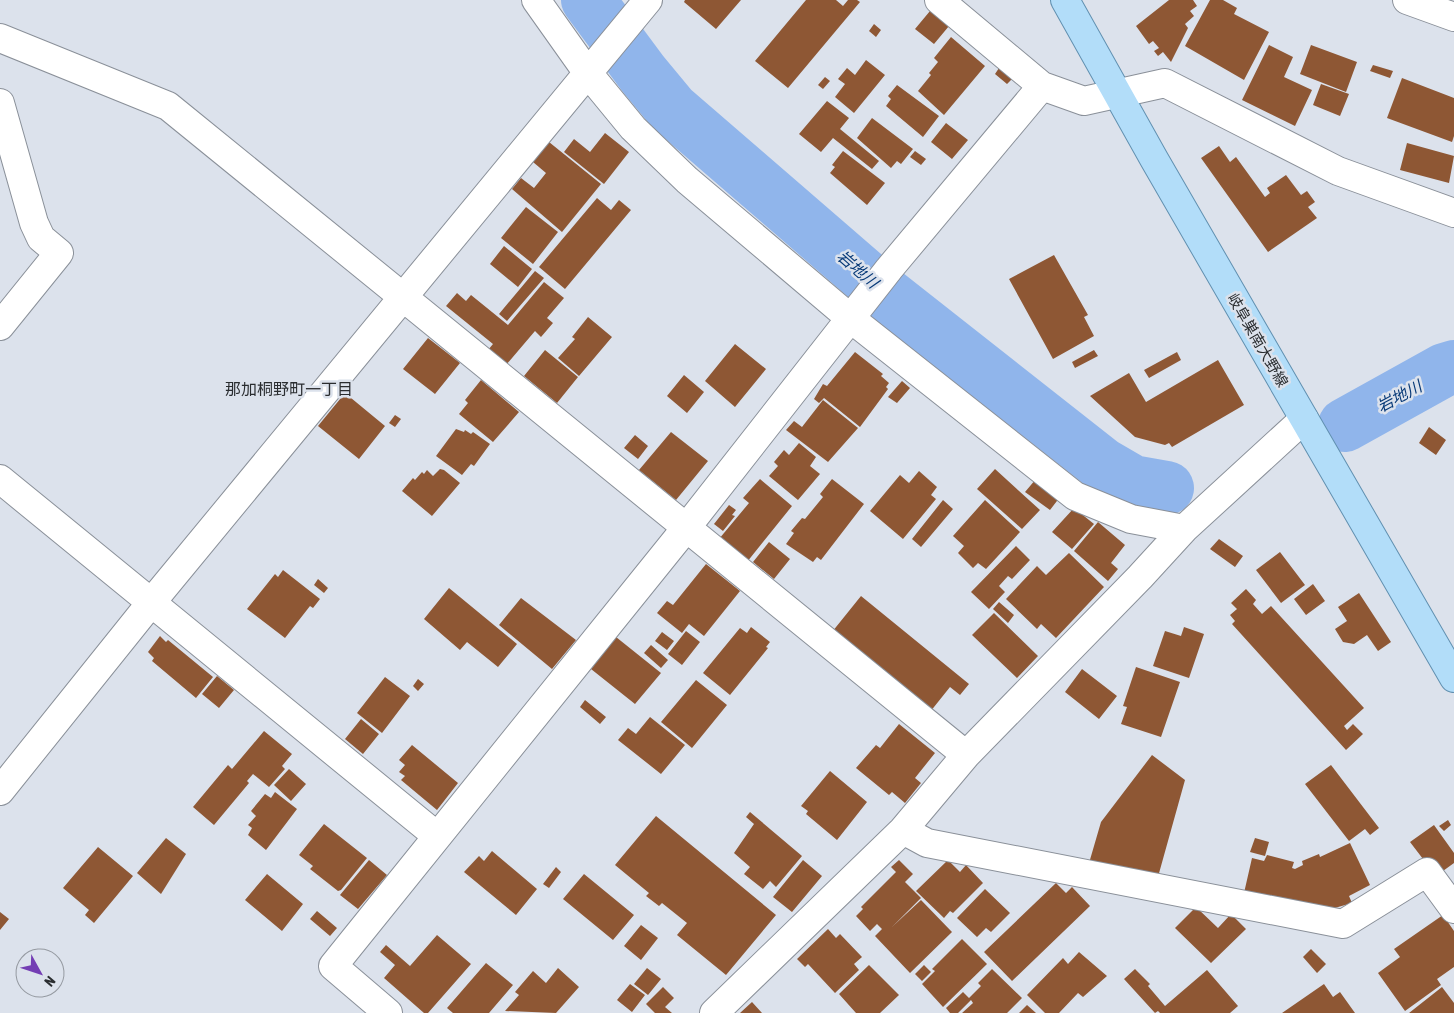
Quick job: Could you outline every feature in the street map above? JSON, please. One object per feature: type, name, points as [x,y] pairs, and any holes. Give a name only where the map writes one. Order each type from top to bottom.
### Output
[{"type":"main road","name":"岐阜巣南大野線","points":[[1065,0],[1116,93],[1454,678]]},
{"type":"street","points":[[536,0],[592,67],[633,128],[687,180],[855,313],[1075,496],[1131,519],[1184,528]]},
{"type":"street","points":[[939,0],[1042,86],[1084,101],[1165,83],[1338,171],[1454,213]]},
{"type":"street","points":[[1407,0],[1454,17]]},
{"type":"street","points":[[0,791],[150,604],[640,10]]},
{"type":"street","points":[[0,38],[168,106],[966,755]]},
{"type":"street","points":[[388,1013],[333,966],[686,528],[889,270],[1042,86]]},
{"type":"street","points":[[0,103],[34,223],[41,238],[59,253],[0,326]]},
{"type":"street","points":[[714,1013],[903,830],[966,755],[1140,577],[1184,528],[1304,419]]},
{"type":"street","points":[[0,479],[150,604],[437,836]]},
{"type":"street","points":[[903,830],[927,843],[1343,924],[1427,872],[1454,909]]},
{"type":"building","points":[[685,0],[741,0],[716,29],[684,2]]},
{"type":"building","points":[[806,0],[836,0],[843,6],[848,0],[860,2],[788,88],[755,61]]},
{"type":"building","points":[[1169,0],[1193,0],[1197,6],[1190,11],[1194,16],[1185,24],[1188,28],[1171,62],[1163,52],[1158,56],[1154,51],[1159,48],[1153,41],[1149,44],[1136,26]]},
{"type":"building","points":[[1210,0],[1223,0],[1237,8],[1234,14],[1269,32],[1244,80],[1185,46]]},
{"type":"building","points":[[930,11],[949,26],[934,44],[915,29]]},
{"type":"building","points":[[874,24],[881,30],[876,37],[869,31]]},
{"type":"building","points":[[951,37],[985,66],[944,115],[918,91],[931,75],[929,73],[938,62],[934,58]]},
{"type":"building","points":[[1269,45],[1293,57],[1284,77],[1312,90],[1295,126],[1242,100]]},
{"type":"building","points":[[1311,45],[1357,62],[1346,92],[1300,74]]},
{"type":"building","points":[[866,60],[885,75],[854,113],[835,97],[845,84],[838,79],[847,68],[855,75]]},
{"type":"building","points":[[1373,65],[1393,71],[1390,78],[1370,71]]},
{"type":"building","points":[[999,68],[1012,79],[1007,84],[995,74]]},
{"type":"building","points":[[825,77],[830,81],[823,89],[818,85]]},
{"type":"building","points":[[1402,78],[1454,98],[1454,136],[1452,142],[1387,118]]},
{"type":"building","points":[[1321,84],[1349,94],[1340,116],[1313,105]]},
{"type":"building","points":[[897,85],[939,116],[923,137],[886,106],[891,99],[888,96]]},
{"type":"building","points":[[827,101],[849,118],[840,129],[879,161],[872,169],[833,138],[821,152],[799,134]]},
{"type":"building","points":[[872,118],[913,149],[901,164],[897,161],[891,168],[857,138]]},
{"type":"building","points":[[946,123],[968,140],[952,159],[931,142]]},
{"type":"building","points":[[605,133],[629,152],[604,184],[564,152],[574,139],[590,152]]},
{"type":"building","points":[[549,142],[601,184],[562,232],[512,189],[521,178],[534,188],[546,173],[533,162]]},
{"type":"building","points":[[1407,143],[1454,156],[1449,183],[1400,170]]},
{"type":"building","points":[[1219,146],[1230,162],[1236,157],[1265,197],[1270,193],[1267,188],[1286,175],[1301,195],[1307,191],[1315,202],[1308,207],[1317,218],[1268,252],[1201,158]]},
{"type":"building","points":[[843,151],[885,183],[867,205],[830,173],[835,167],[832,165]]},
{"type":"building","points":[[915,151],[926,159],[921,165],[910,157]]},
{"type":"building","points":[[597,198],[611,210],[619,200],[631,210],[565,289],[539,267]]},
{"type":"building","points":[[526,207],[558,232],[533,264],[501,238]]},
{"type":"building","points":[[504,246],[532,269],[518,287],[490,264]]},
{"type":"building","points":[[1054,255],[1088,315],[1084,317],[1094,336],[1053,359],[1009,279]]},
{"type":"building","points":[[535,271],[544,278],[507,321],[499,314]]},
{"type":"building","points":[[544,282],[564,298],[547,318],[553,323],[541,337],[535,331],[506,365],[488,350],[493,344],[446,306],[457,293],[466,301],[471,295],[508,325]]},
{"type":"building","points":[[588,317],[612,337],[579,376],[558,358],[575,339],[572,337]]},
{"type":"building","points":[[428,338],[460,363],[435,394],[403,369]]},
{"type":"building","points":[[735,344],[766,369],[735,407],[705,381]]},
{"type":"building","points":[[545,350],[578,377],[557,403],[524,376]]},
{"type":"building","points":[[1094,350],[1098,356],[1075,368],[1072,362]]},
{"type":"building","points":[[855,352],[883,374],[881,376],[889,383],[886,387],[888,389],[860,427],[824,398],[819,403],[814,399],[823,384],[827,386]]},
{"type":"building","points":[[1177,352],[1181,360],[1149,378],[1144,370]]},
{"type":"building","points":[[1218,360],[1244,405],[1172,447],[1169,443],[1165,445],[1135,437],[1090,396],[1129,373],[1146,402]]},
{"type":"building","points":[[684,375],[704,392],[687,413],[667,396]]},
{"type":"building","points":[[481,380],[519,412],[493,442],[459,414],[468,403],[465,400]]},
{"type":"building","points":[[902,381],[910,388],[897,403],[888,397]]},
{"type":"building","points":[[345,393],[385,426],[359,459],[318,426]]},
{"type":"building","points":[[823,400],[858,428],[828,462],[786,430],[794,421],[802,427]]},
{"type":"building","points":[[395,415],[401,419],[395,427],[389,423]]},
{"type":"building","points":[[1429,427],[1446,440],[1436,455],[1419,443]]},
{"type":"building","points":[[456,429],[464,432],[465,430],[471,434],[473,432],[490,444],[474,466],[471,464],[462,475],[436,456]]},
{"type":"building","points":[[671,432],[708,461],[676,500],[639,470]]},
{"type":"building","points":[[635,435],[648,446],[638,459],[624,448]]},
{"type":"building","points":[[799,443],[816,457],[810,466],[820,474],[798,500],[769,476],[778,466],[774,462],[784,450],[789,455]]},
{"type":"building","points":[[440,469],[460,483],[432,516],[402,491],[413,478],[415,480],[422,472],[424,474],[427,470],[433,476]]},
{"type":"building","points":[[995,469],[1040,510],[1022,529],[977,489]]},
{"type":"building","points":[[919,471],[937,487],[931,495],[936,499],[903,539],[870,511],[900,475],[909,483]]},
{"type":"building","points":[[760,479],[792,506],[747,562],[719,539],[749,503],[743,498]]},
{"type":"building","points":[[832,479],[864,504],[821,560],[817,557],[813,562],[786,544],[794,533],[791,531],[802,518],[805,519],[823,497],[820,494]]},
{"type":"building","points":[[1036,479],[1060,497],[1050,510],[1025,492]]},
{"type":"building","points":[[943,500],[953,509],[921,547],[912,539]]},
{"type":"building","points":[[985,500],[1020,532],[986,569],[978,563],[973,568],[958,553],[964,546],[953,536]]},
{"type":"building","points":[[729,505],[736,510],[732,515],[735,516],[723,531],[714,524]]},
{"type":"building","points":[[1074,508],[1094,524],[1072,549],[1052,532]]},
{"type":"building","points":[[1098,522],[1125,545],[1111,563],[1118,569],[1108,581],[1074,551]]},
{"type":"building","points":[[1219,539],[1243,556],[1235,567],[1210,549]]},
{"type":"building","points":[[769,542],[790,559],[774,579],[753,562]]},
{"type":"building","points":[[1016,546],[1030,560],[1012,579],[1008,576],[999,586],[1005,592],[989,609],[971,592]]},
{"type":"building","points":[[1280,552],[1305,585],[1281,603],[1256,570]]},
{"type":"building","points":[[1069,553],[1104,587],[1056,638],[1041,624],[1037,629],[1006,599],[1037,566],[1046,575]]},
{"type":"building","points":[[706,564],[740,591],[704,636],[689,624],[682,633],[657,613],[667,601],[673,605]]},
{"type":"building","points":[[283,570],[320,599],[313,608],[310,606],[285,638],[247,609],[275,574],[278,577]]},
{"type":"building","points":[[318,579],[328,588],[324,593],[314,585]]},
{"type":"building","points":[[1313,584],[1325,601],[1306,615],[1294,599]]},
{"type":"building","points":[[449,588],[517,644],[498,667],[467,642],[460,650],[424,619]]},
{"type":"building","points":[[1246,589],[1256,600],[1253,604],[1262,614],[1271,606],[1364,708],[1344,726],[1347,730],[1353,724],[1363,734],[1346,750],[1232,624],[1235,621],[1230,615],[1237,609],[1231,603]]},
{"type":"building","points":[[1359,593],[1391,642],[1378,651],[1367,635],[1354,644],[1343,642],[1335,629],[1347,621],[1338,607]]},
{"type":"building","points":[[861,596],[969,684],[960,695],[950,687],[930,712],[832,632]]},
{"type":"building","points":[[521,598],[576,640],[552,669],[499,625]]},
{"type":"building","points":[[999,602],[1014,615],[1008,623],[993,609]]},
{"type":"building","points":[[994,613],[1038,656],[1017,678],[972,635]]},
{"type":"building","points":[[751,627],[770,642],[766,647],[768,648],[730,695],[703,673],[740,628],[747,633]]},
{"type":"building","points":[[1184,627],[1204,634],[1189,678],[1153,666],[1165,631],[1181,636]]},
{"type":"building","points":[[686,631],[700,642],[682,665],[668,654]]},
{"type":"building","points":[[662,632],[674,641],[667,650],[655,641]]},
{"type":"building","points":[[160,636],[166,642],[168,640],[213,677],[196,698],[152,661],[154,658],[148,652]]},
{"type":"building","points":[[616,637],[661,673],[635,704],[591,669]]},
{"type":"building","points":[[651,645],[668,660],[661,668],[644,653]]},
{"type":"building","points":[[1136,667],[1180,682],[1161,737],[1121,724],[1127,707],[1123,706]]},
{"type":"building","points":[[1082,669],[1117,696],[1099,719],[1065,692]]},
{"type":"building","points":[[217,676],[234,690],[219,708],[202,694]]},
{"type":"building","points":[[385,677],[410,696],[382,733],[357,713]]},
{"type":"building","points":[[418,679],[424,684],[418,691],[413,686]]},
{"type":"building","points":[[696,680],[727,705],[692,748],[661,722]]},
{"type":"building","points":[[585,700],[606,717],[600,724],[580,707]]},
{"type":"building","points":[[650,717],[685,745],[661,774],[618,740],[628,728],[636,734]]},
{"type":"building","points":[[361,719],[379,734],[363,754],[345,739]]},
{"type":"building","points":[[899,724],[935,753],[915,778],[921,783],[905,803],[892,792],[889,795],[856,768],[876,745],[880,748]]},
{"type":"building","points":[[264,731],[292,754],[282,766],[285,769],[269,787],[253,774],[247,781],[249,783],[214,825],[193,807],[228,765],[232,769]]},
{"type":"building","points":[[412,745],[458,783],[437,810],[401,780],[405,776],[399,772],[405,765],[399,760]]},
{"type":"building","points":[[1152,755],[1185,780],[1156,884],[1087,870],[1101,822]]},
{"type":"building","points":[[1331,765],[1379,828],[1370,835],[1365,829],[1349,841],[1305,784]]},
{"type":"building","points":[[289,769],[306,784],[291,801],[274,785]]},
{"type":"building","points":[[830,771],[867,802],[837,840],[806,814],[808,811],[801,806]]},
{"type":"building","points":[[275,792],[297,809],[266,850],[248,835],[252,828],[248,825],[256,816],[251,811],[265,794],[271,798]]},
{"type":"building","points":[[750,812],[802,856],[776,887],[770,881],[763,889],[744,874],[750,867],[734,853],[754,824],[746,817]]},
{"type":"building","points":[[656,816],[776,915],[726,975],[677,935],[687,923],[662,903],[659,906],[646,896],[649,893],[615,865]]},
{"type":"building","points":[[1448,820],[1451,825],[1444,831],[1439,826]]},
{"type":"building","points":[[324,824],[367,858],[341,890],[338,891],[310,869],[313,866],[299,855]]},
{"type":"building","points":[[1434,825],[1454,853],[1454,863],[1436,876],[1410,842]]},
{"type":"building","points":[[166,838],[186,854],[161,894],[137,873]]},
{"type":"building","points":[[1255,838],[1269,842],[1265,856],[1250,852]]},
{"type":"building","points":[[1350,843],[1370,885],[1349,896],[1352,903],[1314,914],[1244,893],[1252,858],[1264,861],[1267,855],[1294,862],[1292,868],[1295,869],[1303,865],[1302,861],[1319,854],[1320,857]]},
{"type":"building","points":[[98,847],[133,876],[94,923],[85,915],[89,910],[63,888]]},
{"type":"building","points":[[492,851],[537,889],[516,915],[464,872],[479,856],[484,861]]},
{"type":"building","points":[[369,860],[387,875],[358,909],[340,895]]},
{"type":"building","points":[[803,860],[822,876],[792,912],[773,897]]},
{"type":"building","points":[[899,860],[913,874],[905,882],[921,898],[892,927],[921,900],[952,932],[910,973],[875,936],[882,929],[877,924],[870,931],[856,916],[863,909],[861,907],[896,872],[891,867]]},
{"type":"building","points":[[948,860],[960,872],[966,865],[983,883],[953,913],[950,911],[944,918],[916,891]]},
{"type":"building","points":[[556,867],[561,872],[549,888],[543,884]]},
{"type":"building","points":[[267,874],[303,904],[282,931],[245,900]]},
{"type":"building","points":[[584,874],[634,915],[613,940],[563,899]]},
{"type":"building","points":[[1056,883],[1066,893],[1072,887],[1090,906],[1012,981],[984,952]]},
{"type":"building","points":[[985,889],[1010,913],[991,932],[986,928],[977,937],[957,918]]},
{"type":"building","points":[[1196,907],[1218,928],[1231,914],[1246,929],[1211,963],[1175,928]]},
{"type":"building","points":[[317,911],[337,928],[330,936],[310,919]]},
{"type":"building","points":[[0,912],[9,919],[0,930]]},
{"type":"building","points":[[1443,915],[1454,931],[1454,967],[1437,979],[1441,985],[1405,1011],[1378,973],[1400,957],[1394,949]]},
{"type":"building","points":[[641,925],[658,938],[641,960],[624,946]]},
{"type":"building","points":[[828,929],[836,938],[840,934],[862,957],[854,964],[859,970],[835,993],[808,964],[805,967],[797,959]]},
{"type":"building","points":[[437,935],[471,964],[428,1013],[424,1013],[384,978],[395,965],[380,952],[386,945],[410,966]]},
{"type":"building","points":[[962,939],[987,964],[943,1007],[922,984],[935,971],[932,969]]},
{"type":"building","points":[[1311,949],[1326,964],[1317,973],[1303,957]]},
{"type":"building","points":[[1079,952],[1107,976],[1083,997],[1078,993],[1059,1013],[1045,1013],[1027,995],[1063,958],[1068,964]]},
{"type":"building","points":[[486,963],[513,985],[489,1013],[453,1013],[447,1008]]},
{"type":"building","points":[[869,965],[899,995],[880,1013],[856,1013],[839,994]]},
{"type":"building","points":[[924,965],[931,972],[922,981],[915,974]]},
{"type":"building","points":[[558,968],[579,987],[556,1013],[505,1011],[519,995],[515,992],[533,971],[546,983]]},
{"type":"building","points":[[647,968],[661,979],[648,995],[634,984]]},
{"type":"building","points":[[992,969],[1022,998],[1007,1013],[962,1013],[973,1003],[971,1000],[958,1013],[950,1013],[946,1008],[963,992],[969,998],[981,986],[978,983]]},
{"type":"building","points":[[1135,969],[1150,984],[1148,986],[1165,1006],[1207,970],[1238,1006],[1230,1013],[1160,1013],[1158,1011],[1155,1013],[1124,979]]},
{"type":"building","points":[[630,984],[645,995],[632,1012],[617,1000]]},
{"type":"building","points":[[1324,984],[1333,997],[1340,992],[1355,1013],[1282,1013]]},
{"type":"building","points":[[663,987],[674,998],[665,1007],[672,1013],[655,1013],[646,1004]]},
{"type":"building","points":[[1442,987],[1454,1003],[1454,1013],[1409,1013]]},
{"type":"building","points":[[752,1002],[762,1013],[740,1013]]},
{"type":"building","points":[[1027,1005],[1036,1013],[1019,1013]]},
{"type":"waterway","name":"岩地川","points":[[588,0],[643,74],[672,109],[886,294],[1102,464],[1133,482],[1167,488]]},
{"type":"waterway","name":"岩地川","points":[[1345,425],[1444,370],[1454,367]]},
{"type":"district","name":"那加桐野町一丁目","points":[[289,389]]}]
